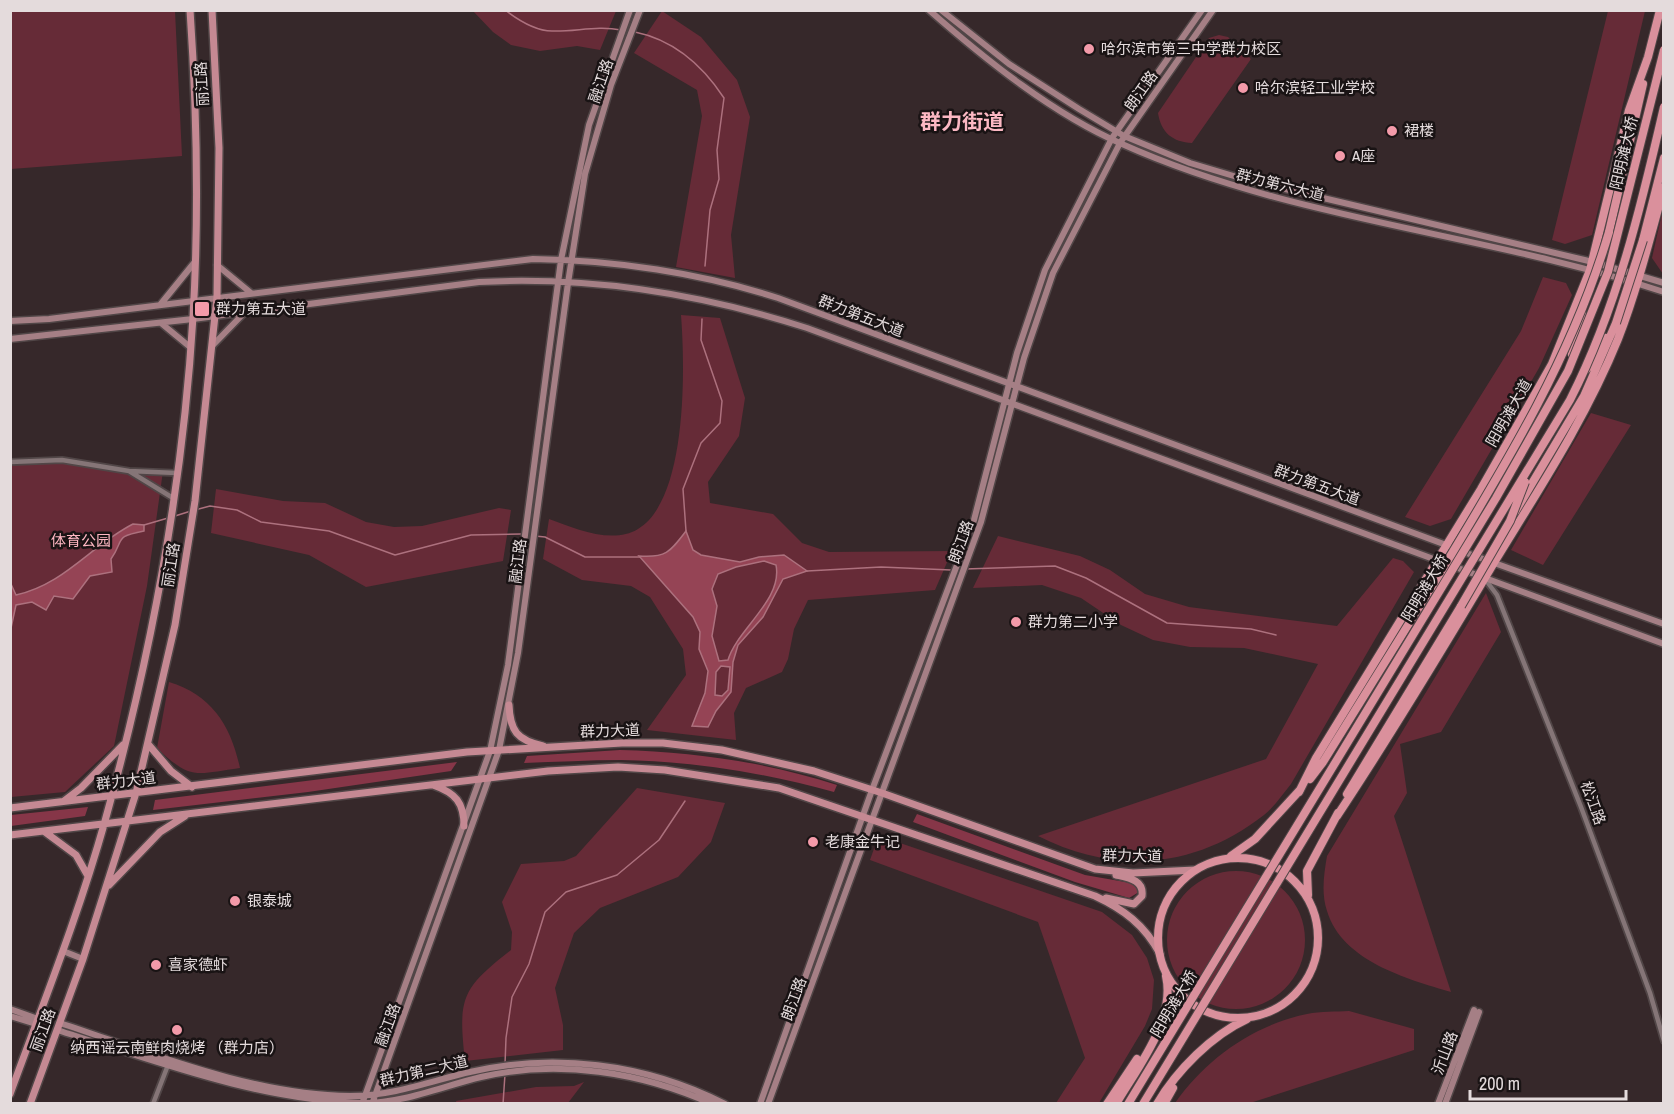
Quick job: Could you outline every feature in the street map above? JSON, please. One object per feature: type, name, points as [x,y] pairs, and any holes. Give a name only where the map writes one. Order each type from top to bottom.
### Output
[{"type":"highway","name":"阳明滩大道","points":[[1299,792],[1316,758],[1495,465],[1552,364],[1592,266],[1629,110],[1648,57],[1660,10]]},
{"type":"highway","name":"阳明滩大桥","points":[[1128,1104],[1518,461],[1568,371],[1593,315],[1611,262],[1664,50]]},
{"type":"highway","points":[[1568,371],[1584,306],[1609,232],[1648,57]]},
{"type":"highway","name":"阳明滩大桥","points":[[1143,1104],[1531,466],[1580,380],[1613,298],[1628,250],[1664,107]]},
{"type":"highway","points":[[1337,816],[1353,779],[1461,606],[1584,396],[1616,323],[1639,257],[1664,158]]},
{"type":"highway","points":[[1157,1104],[1184,1069],[1218,1036],[1252,1017],[1284,1004],[1309,976],[1319,941],[1316,917],[1310,900],[1307,871],[1337,816],[1543,483],[1595,388],[1617,339],[1639,279],[1664,187]]},
{"type":"highway","points":[[1116,1104],[1164,1016],[1167,999],[1160,954],[1159,926],[1162,913],[1175,888],[1195,870],[1228,858],[1255,839],[1299,792],[1323,762],[1488,493],[1556,368],[1584,306]]},
{"type":"highway","points":[[1580,380],[1616,323]]},
{"type":"highway","points":[[1488,493],[1518,461]]},
{"type":"highway","points":[[1510,521],[1531,466]]},
{"type":"highway","points":[[1228,858],[1256,859],[1281,870],[1293,879],[1310,900]]},
{"type":"highway","points":[[1164,969],[1179,991],[1200,1008],[1225,1017],[1252,1017]]},
{"type":"highway","points":[[1107,1104],[1154,1037]]},
{"type":"highway","points":[[1164,1104],[1184,1069]]},
{"type":"main road","name":"丽江路","points":[[10,1094],[63,951],[104,824],[154,623],[177,473],[193,319],[196,160],[190,10]]},
{"type":"main road","name":"丽江路","points":[[30,1104],[83,959],[128,821],[175,625],[195,501],[217,297],[219,148],[212,10]]},
{"type":"main road","name":"融江路","points":[[362,1103],[490,751],[508,665],[561,260],[589,125],[630,10]]},
{"type":"main road","name":"群力第六大道","points":[[929,10],[1005,72],[1067,113],[1120,143],[1250,191],[1592,266]]},
{"type":"main road","name":"群力第六大道","points":[[941,10],[1009,64],[1117,131],[1190,163],[1247,180],[1639,279],[1664,283]]},
{"type":"main road","name":"朗江路","points":[[760,1104],[872,790],[964,546],[980,498],[1008,384],[1045,270],[1117,131],[1202,10]]},
{"type":"main road","name":"朗江路","points":[[768,1104],[973,545],[987,502],[1023,358],[1056,265],[1124,135],[1213,10]]},
{"type":"main road","name":"融江路","points":[[372,1103],[499,750],[509,705],[585,174],[597,128],[640,12]]},
{"type":"main road","name":"群力第五大道","points":[[10,321],[490,263],[561,260],[690,275],[778,298],[1664,624]]},
{"type":"main road","points":[[160,304],[194,262]]},
{"type":"main road","points":[[218,265],[251,293]]},
{"type":"main road","name":"群力第六大道","points":[[1639,279],[1664,292]]},
{"type":"main road","name":"群力第五大道","points":[[10,339],[193,319],[479,282],[525,280],[611,285],[689,297],[721,303],[807,328],[1435,562],[1664,644]]},
{"type":"main road","points":[[213,345],[245,312]]},
{"type":"main road","points":[[161,322],[190,347]]},
{"type":"main road","points":[[509,705],[511,726],[516,734],[532,742],[552,747]]},
{"type":"main road","points":[[63,802],[81,788],[125,743]]},
{"type":"main road","name":"群力大道","points":[[10,807],[499,750],[622,743],[672,744],[722,750],[804,769],[882,793],[1095,869],[1134,873],[1195,870]]},
{"type":"main road","points":[[148,744],[171,771],[192,787]]},
{"type":"main road","points":[[10,835],[490,777],[571,770],[665,770],[720,776],[778,788],[863,815],[1095,896],[1134,904],[1141,900],[1143,893],[1137,882],[1095,869]]},
{"type":"main road","points":[[428,784],[449,792],[460,801],[464,810],[464,826]]},
{"type":"main road","points":[[106,889],[127,863],[160,832],[191,813]]},
{"type":"main road","points":[[43,831],[53,836],[76,855],[88,876]]},
{"type":"main road","points":[[1095,896],[1143,926],[1160,954]]},
{"type":"main road","points":[[63,951],[83,959]]},
{"type":"main road","points":[[10,1010],[37,1022]]},
{"type":"main road","name":"沂山路","points":[[1438,1104],[1477,1011],[1445,1104]]},
{"type":"main road","points":[[10,1016],[37,1022]]},
{"type":"main road","name":"群力第二大道","points":[[59,1027],[233,1084],[297,1096],[372,1103],[484,1074]]},
{"type":"main road","name":"群力第二大道","points":[[168,1062],[283,1088],[348,1096],[375,1095],[537,1066],[598,1065],[638,1072],[682,1085],[725,1104]]},
{"type":"main road","name":"群力第二大道","points":[[537,1066],[596,1071],[644,1080],[712,1104]]},
{"type":"street","points":[[10,462],[62,460],[129,471],[177,473]]},
{"type":"street","points":[[129,471],[173,498]]},
{"type":"street","name":"松江路","points":[[1485,579],[1497,595],[1553,731],[1650,993],[1664,1041]]},
{"type":"street","points":[[153,1104],[168,1062]]},
{"type":"green space","points":[[10,11],[175,11],[182,156],[11,169]]},
{"type":"green space","points":[[473,11],[616,11],[600,50],[577,46],[540,51],[511,45],[493,32]]},
{"type":"green space","points":[[662,11],[701,37],[737,80],[750,117],[731,235],[735,278],[676,267],[702,116],[697,90],[634,53]]},
{"type":"green space","points":[[1608,11],[1645,11],[1592,235],[1565,244],[1552,240]]},
{"type":"green space","points":[[1219,35],[1228,37],[1251,59],[1192,143],[1179,141],[1165,131],[1158,113],[1209,38]]},
{"type":"green space","points":[[1663,209],[1663,274],[1652,258]]},
{"type":"green space","points":[[1543,277],[1566,283],[1572,295],[1539,368],[1451,519],[1430,526],[1405,517],[1521,331]]},
{"type":"green space","points":[[681,315],[720,318],[745,398],[739,436],[708,482],[710,503],[773,514],[802,543],[829,552],[952,551],[935,590],[808,600],[794,629],[788,659],[782,672],[746,688],[734,713],[736,740],[647,730],[686,675],[683,649],[650,597],[631,586],[582,580],[543,559],[549,519],[593,533],[617,535],[628,534],[638,529],[654,513],[666,490],[675,462],[680,430],[683,366]]},
{"type":"green space","points":[[1591,413],[1631,425],[1543,565],[1511,550]]},
{"type":"green space","name":"体育公园","points":[[68,463],[163,471],[147,586],[114,746],[65,792],[11,797],[10,465]]},
{"type":"green space","points":[[216,489],[283,501],[325,503],[366,522],[394,527],[422,526],[499,508],[511,510],[503,561],[366,587],[309,555],[211,533]]},
{"type":"green space","points":[[998,536],[1080,556],[1110,570],[1145,594],[1189,607],[1337,626],[1393,558],[1403,561],[1414,572],[1291,784],[1264,815],[1238,833],[1210,847],[1182,856],[1125,861],[1096,857],[1067,849],[1038,836],[1266,759],[1318,664],[1244,648],[1190,647],[1153,640],[1121,625],[1081,598],[1042,585],[973,588]]},
{"type":"green space","points":[[1486,593],[1501,632],[1441,732],[1400,744],[1407,793],[1394,816],[1451,992],[1396,974],[1361,955],[1347,943],[1335,928],[1327,911],[1324,877],[1327,856]]},
{"type":"green space","points":[[169,682],[197,695],[217,714],[231,739],[240,768],[195,773],[178,766],[157,748]]},
{"type":"green space","points":[[637,788],[725,803],[711,842],[678,877],[600,908],[574,933],[555,988],[563,1025],[563,1050],[465,1061],[463,1008],[467,996],[482,975],[511,950],[512,932],[502,902],[521,864],[564,861],[576,856]]},
{"type":"green space","points":[[876,843],[900,843],[1102,912],[1132,935],[1147,958],[1154,980],[1152,1009],[1145,1026],[1099,1103],[1056,1103],[1085,1058],[1038,922],[870,860]]},
{"type":"green space","points":[[1236,871],[1262,876],[1285,891],[1300,914],[1305,940],[1300,966],[1285,989],[1262,1004],[1236,1009],[1210,1004],[1187,989],[1172,966],[1167,940],[1172,914],[1187,891],[1210,876]]},
{"type":"green space","points":[[1349,1011],[1414,1029],[1414,1050],[1250,1103],[1175,1103],[1187,1087],[1216,1058],[1250,1035],[1287,1019],[1307,1014]]},
{"type":"green space","points":[[584,1082],[568,1103],[457,1104],[456,1101],[536,1087],[574,1086]]},
{"type":"shaded area","points":[[133,524],[144,525],[144,531],[128,535],[121,540],[111,559],[112,572],[90,576],[73,599],[54,596],[46,610],[32,602],[16,605],[11,628],[11,584],[16,595],[33,590],[63,574],[103,543]]},
{"type":"shaded area","points":[[686,531],[693,550],[701,555],[740,562],[759,557],[784,555],[807,571],[783,579],[763,617],[738,645],[733,662],[731,692],[716,711],[708,727],[692,726],[705,693],[708,671],[699,649],[700,632],[693,617],[639,556],[662,555],[671,549]],"holes":[[[764,561],[776,565],[773,590],[740,637],[728,660],[719,661],[712,636],[717,606],[712,589],[718,574],[736,567]],[[721,666],[730,667],[728,690],[722,696],[715,695],[716,672]]]},
{"type":"shaded area","points":[[620,750],[675,753],[757,764],[837,785],[834,792],[755,774],[648,761],[524,763],[527,756]]},
{"type":"shaded area","points":[[457,762],[451,771],[308,792],[153,810],[155,800]]},
{"type":"shaded area","points":[[88,807],[85,816],[11,826],[11,815]]},
{"type":"shaded area","points":[[917,814],[1085,875],[1131,883],[1138,887],[1139,892],[1129,898],[1075,882],[913,822]]},
{"type":"waterway","points":[[505,10],[515,18],[546,31],[603,28],[621,30]]},
{"type":"waterway","points":[[635,32],[662,41],[686,56],[707,75],[724,98],[717,150],[719,179],[710,210],[705,266]]},
{"type":"waterway","points":[[686,531],[683,489],[701,443],[720,423],[722,401],[701,340],[702,319]]},
{"type":"waterway","points":[[195,510],[210,506],[237,510],[261,522],[329,531],[395,555],[471,535],[521,534]]},
{"type":"waterway","points":[[175,516],[191,511]]},
{"type":"waterway","points":[[144,525],[168,518]]},
{"type":"waterway","points":[[535,536],[545,537],[585,557],[640,557]]},
{"type":"waterway","points":[[965,569],[1055,566],[1086,578],[1167,623],[1251,629],[1276,635]]},
{"type":"waterway","points":[[807,571],[881,567],[951,570]]},
{"type":"waterway","points":[[505,1064],[512,997],[529,964],[545,912],[566,892],[617,875],[659,840],[685,801]]},
{"type":"waterway","points":[[503,1104],[505,1074]]},
{"type":"place","name":"哈尔滨市第三中学群力校区","points":[[1089,49]]},
{"type":"place","name":"哈尔滨轻工业学校","points":[[1243,88]]},
{"type":"place","name":"裙楼","points":[[1392,131]]},
{"type":"place","name":"A座","points":[[1340,156]]},
{"type":"place","name":"群力第五大道","points":[[202,309]]},
{"type":"place","name":"群力第二小学","points":[[1016,622]]},
{"type":"place","name":"老康金牛记","points":[[813,842]]},
{"type":"place","name":"银泰城","points":[[235,901]]},
{"type":"place","name":"喜家德虾","points":[[156,965]]},
{"type":"place","name":"纳西谣云南鲜肉烧烤 （群力店）","points":[[177,1030]]},
{"type":"district","name":"群力街道","points":[[962,122]]}]
